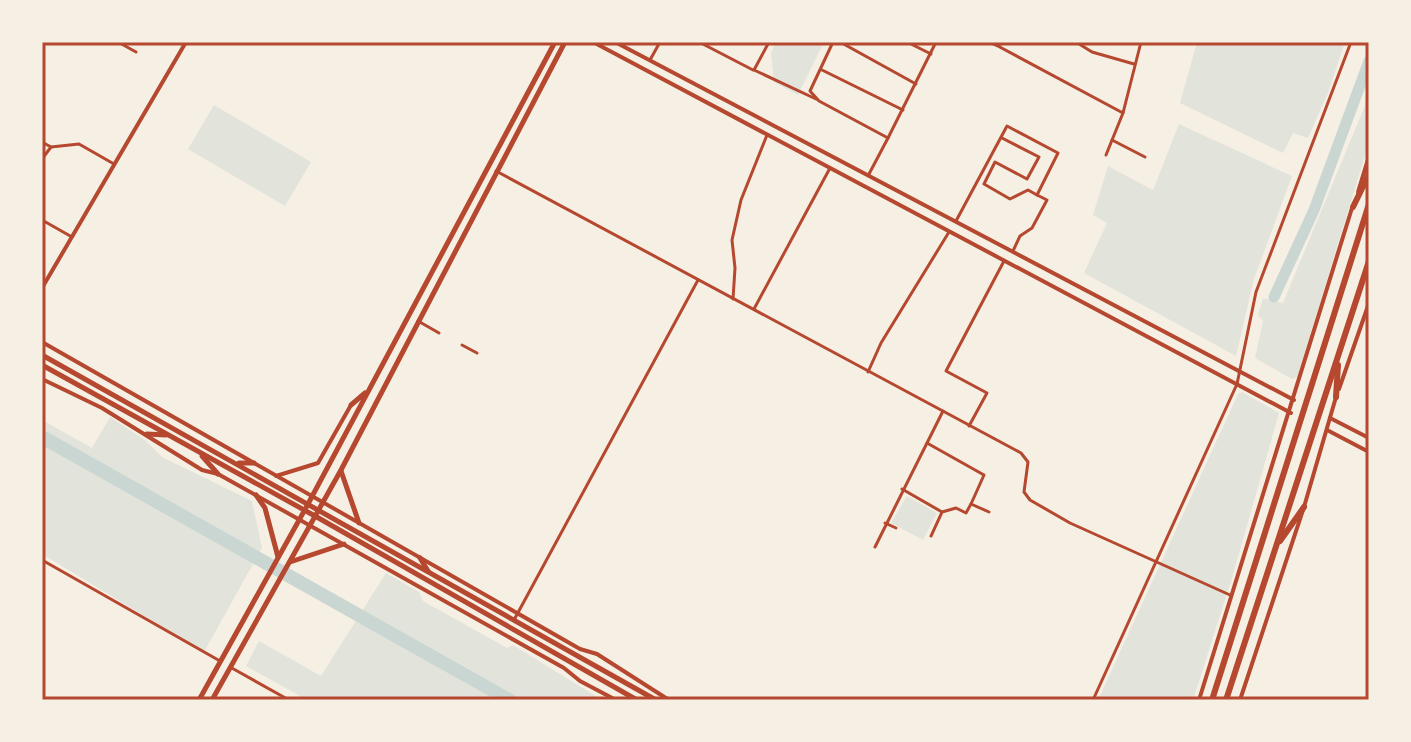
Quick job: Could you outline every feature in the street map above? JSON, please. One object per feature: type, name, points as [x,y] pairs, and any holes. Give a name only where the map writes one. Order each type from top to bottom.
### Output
[{"type":"highway","points":[[1353,207],[1369,174]]},
{"type":"highway","points":[[1212,700],[1369,204]]},
{"type":"highway","points":[[1226,700],[1369,264]]},
{"type":"highway","points":[[1336,397],[1338,355]]},
{"type":"highway","points":[[1275,547],[1304,507]]},
{"type":"main road","points":[[199,700],[300,519],[555,42]]},
{"type":"main road","points":[[212,700],[341,470],[565,42]]},
{"type":"main road","points":[[42,355],[236,463],[306,507]]},
{"type":"main road","points":[[42,365],[199,453],[516,617],[656,700]]},
{"type":"main road","points":[[351,405],[369,390]]},
{"type":"main road","points":[[147,434],[168,435]]},
{"type":"main road","points":[[199,453],[218,474]]},
{"type":"main road","points":[[236,463],[254,463]]},
{"type":"main road","points":[[341,470],[359,523]]},
{"type":"main road","points":[[256,495],[265,508],[278,558]]},
{"type":"main road","points":[[317,513],[637,700]]},
{"type":"main road","points":[[289,562],[344,544]]},
{"type":"main road","points":[[420,558],[428,572]]},
{"type":"street","points":[[118,42],[136,52]]},
{"type":"street","points":[[42,288],[186,42]]},
{"type":"street","points":[[593,42],[1291,413]]},
{"type":"street","points":[[615,42],[1294,400]]},
{"type":"street","points":[[650,61],[660,42]]},
{"type":"street","points":[[699,42],[888,138]]},
{"type":"street","points":[[819,101],[810,91],[833,42]]},
{"type":"street","points":[[840,42],[916,84]]},
{"type":"street","points":[[907,42],[931,54]]},
{"type":"street","points":[[869,174],[936,42]]},
{"type":"street","points":[[989,42],[1123,113]]},
{"type":"street","points":[[996,45],[1009,42]]},
{"type":"street","points":[[1076,42],[1092,52],[1134,64]]},
{"type":"street","points":[[1106,155],[1123,113],[1141,42]]},
{"type":"street","points":[[1093,700],[1237,384],[1256,292],[1351,42]]},
{"type":"street","points":[[754,70],[767,43]]},
{"type":"street","points":[[822,70],[903,110]]},
{"type":"street","points":[[956,221],[1007,126],[1058,153],[1037,195]]},
{"type":"street","points":[[733,299],[735,268],[732,240],[741,200],[767,135]]},
{"type":"street","points":[[1001,138],[1039,157],[1027,179],[995,162],[984,184],[1010,199],[1028,190],[1047,200],[1032,228],[1020,236],[1013,251]]},
{"type":"street","points":[[1112,140],[1145,157]]},
{"type":"street","points":[[42,142],[51,147],[79,144],[114,164]]},
{"type":"street","points":[[42,159],[51,147]]},
{"type":"street","points":[[1199,700],[1369,156]]},
{"type":"street","points":[[754,310],[830,168]]},
{"type":"street","points":[[496,171],[1021,453],[1028,462],[1024,492],[1030,500],[1070,523],[1233,596]]},
{"type":"street","points":[[975,186],[978,188],[981,185]]},
{"type":"street","points":[[1034,190],[1037,195]]},
{"type":"street","points":[[42,220],[72,237]]},
{"type":"street","points":[[868,372],[881,343],[949,232]]},
{"type":"street","points":[[969,426],[987,393],[946,371],[1004,261]]},
{"type":"street","points":[[516,617],[698,280]]},
{"type":"street","points":[[1240,700],[1369,303]]},
{"type":"street","points":[[418,321],[439,333]]},
{"type":"street","points":[[42,342],[420,558],[516,617],[607,660],[669,700]]},
{"type":"street","points":[[462,345],[477,353]]},
{"type":"street","points":[[42,379],[102,408],[202,470],[218,474],[300,519],[616,700]]},
{"type":"street","points":[[276,476],[318,463],[351,405]]},
{"type":"street","points":[[875,547],[943,411]]},
{"type":"street","points":[[1330,418],[1369,438]]},
{"type":"street","points":[[1327,430],[1369,452]]},
{"type":"street","points":[[902,489],[942,512],[956,508],[966,513],[971,504],[984,475],[927,443]]},
{"type":"street","points":[[971,504],[989,512]]},
{"type":"street","points":[[931,536],[942,512]]},
{"type":"street","points":[[885,523],[896,528]]},
{"type":"street","points":[[42,560],[221,661]]},
{"type":"street","points":[[230,667],[289,700]]},
{"type":"shaded area","points":[[776,42],[824,42],[798,95],[774,82],[771,53]]},
{"type":"shaded area","points":[[1197,42],[1345,42],[1328,93],[1308,138],[1293,133],[1283,153],[1180,103]]},
{"type":"shaded area","points":[[1369,96],[1369,143],[1297,377],[1292,379],[1255,358],[1263,321],[1258,315],[1263,298],[1283,303]]},
{"type":"shaded area","points":[[214,105],[311,162],[285,206],[188,149]]},
{"type":"shaded area","points":[[1179,124],[1292,176],[1254,279],[1236,356],[1084,273],[1107,223],[1093,215],[1108,166],[1153,190]]},
{"type":"shaded area","points":[[1242,392],[1279,413],[1193,700],[1098,700],[1238,394]]},
{"type":"shaded area","points":[[110,417],[145,440],[162,457],[252,501],[262,548],[204,652],[42,554],[42,420],[92,448]]},
{"type":"shaded area","points":[[42,429],[523,700],[496,700],[42,445]]},
{"type":"shaded area","points":[[907,496],[937,513],[923,540],[891,523]]},
{"type":"shaded area","points":[[386,573],[419,592],[423,601],[507,648],[513,645],[602,700],[307,700],[246,666],[259,641],[321,676]]},
{"type":"waterway","points":[[1274,297],[1314,210],[1369,61]]}]
